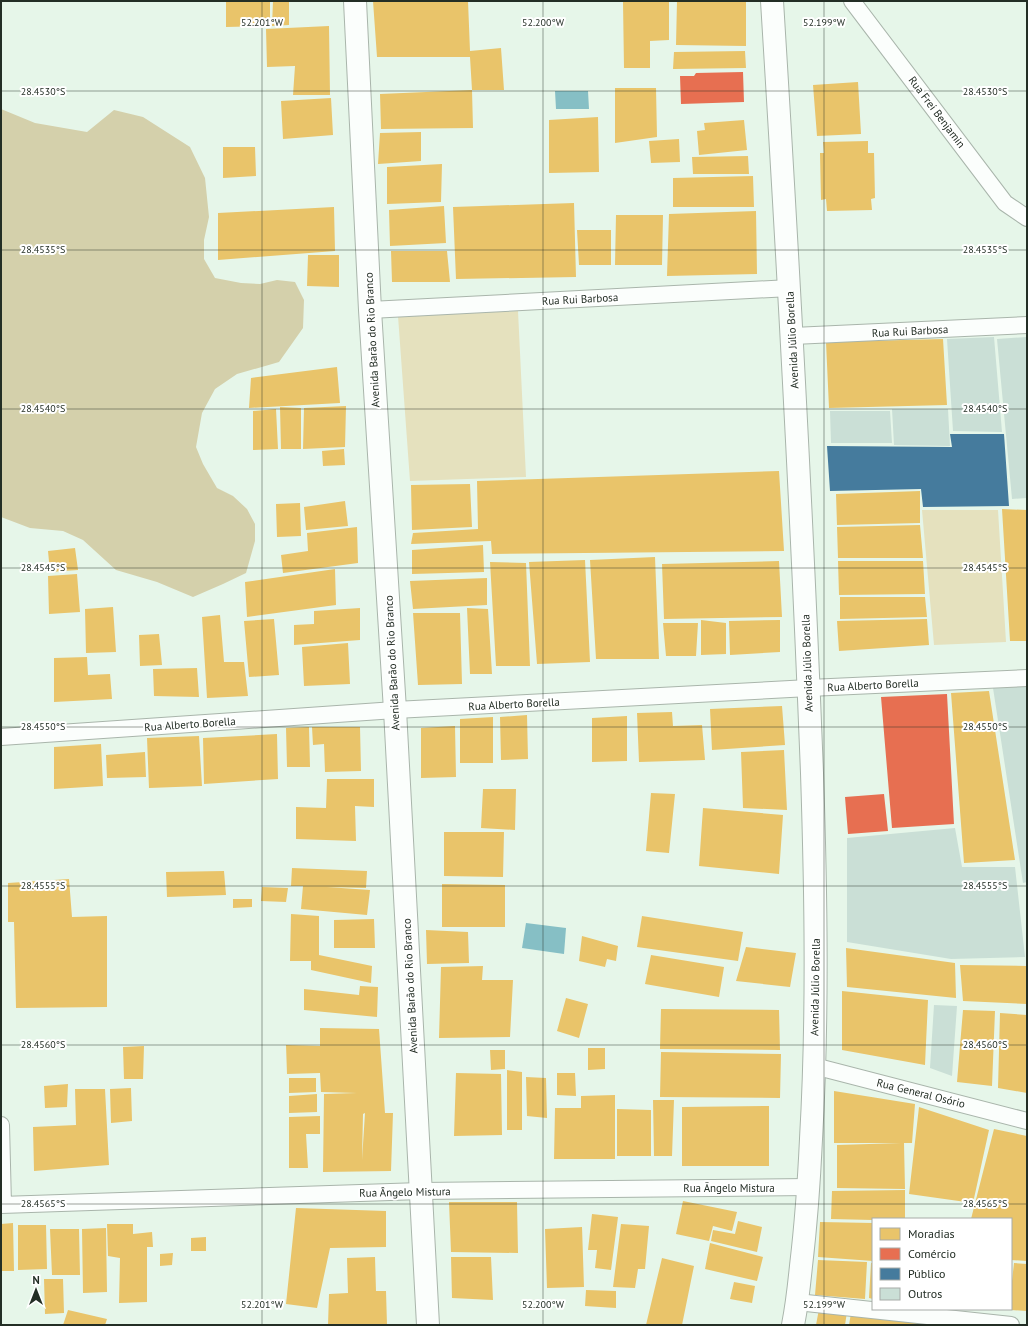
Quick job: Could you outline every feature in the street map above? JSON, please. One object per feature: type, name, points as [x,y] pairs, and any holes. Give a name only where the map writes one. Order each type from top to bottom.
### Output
[{"type":"main road","name":"Avenida Barão do Rio Branco","points":[[355,1],[370,310],[395,710],[428,1325]]},
{"type":"main road","name":"Avenida Júlio Borella","points":[[772,1],[790,288],[808,688],[816,923],[814,1066],[809,1187],[805,1234],[793,1325]]},
{"type":"street","name":"Rua Frei Benjamin","points":[[852,1],[1005,203],[1027,218]]},
{"type":"street","name":"Rua Rui Barbosa","points":[[370,310],[790,288]]},
{"type":"street","name":"Rua Rui Barbosa","points":[[792,336],[1027,325]]},
{"type":"street","name":"Rua Alberto Borella","points":[[1,737],[395,710],[1027,678]]},
{"type":"street","name":"Rua General Osório","points":[[814,1066],[1027,1121]]},
{"type":"street","points":[[1,1125],[2,1205]]},
{"type":"street","name":"Rua Ângelo Mistura","points":[[2,1205],[421,1191],[809,1187]]},
{"type":"street","points":[[797,1302],[1011,1325]]},
{"type":"shaded area","points":[[1,109],[35,123],[87,132],[114,110],[143,117],[190,147],[205,178],[209,217],[204,240],[204,259],[215,278],[241,283],[260,284],[277,280],[295,282],[304,300],[303,328],[279,362],[237,374],[215,389],[202,413],[196,447],[203,464],[217,488],[233,496],[247,509],[255,524],[255,541],[246,573],[193,597],[157,582],[116,570],[83,540],[63,531],[30,528],[1,517]]},
{"type":"shaded area","points":[[518,311],[526,477],[410,481],[398,316]]},
{"type":"shaded area","points":[[922,510],[998,510],[1006,642],[934,645]]},
{"type":"water","points":[[555,91],[588,91],[589,109],[556,109]]},
{"type":"water","points":[[526,923],[566,928],[564,954],[522,948]]},
{"type":"building: Moradias","points":[[226,1],[270,1],[270,26],[226,27]]},
{"type":"building: Moradias","points":[[273,1],[289,1],[289,25],[272,26]]},
{"type":"building: Moradias","points":[[373,1],[468,1],[470,51],[501,48],[504,90],[472,90],[470,57],[377,57]]},
{"type":"building: Moradias","points":[[669,1],[669,40],[650,41],[650,68],[624,68],[623,2]]},
{"type":"building: Moradias","points":[[677,1],[746,1],[746,46],[676,45]]},
{"type":"building: Moradias","points":[[329,26],[330,95],[293,95],[295,66],[267,67],[266,29]]},
{"type":"building: Moradias","points":[[745,51],[746,68],[673,69],[674,52]]},
{"type":"building: Moradias","points":[[858,82],[861,134],[817,136],[813,85]]},
{"type":"building: Moradias","points":[[615,88],[656,88],[657,137],[615,143]]},
{"type":"building: Moradias","points":[[472,90],[473,128],[381,129],[380,94]]},
{"type":"building: Moradias","points":[[331,98],[333,135],[283,139],[281,101]]},
{"type":"building: Moradias","points":[[598,117],[599,172],[549,173],[549,120]]},
{"type":"building: Moradias","points":[[744,120],[747,150],[699,155],[697,131],[705,130],[704,123]]},
{"type":"building: Moradias","points":[[421,132],[421,161],[378,164],[380,133]]},
{"type":"building: Moradias","points":[[679,139],[680,162],[651,163],[649,141]]},
{"type":"building: Moradias","points":[[868,141],[868,153],[874,153],[875,198],[871,199],[872,210],[827,211],[826,199],[821,200],[820,153],[824,153],[823,142]]},
{"type":"building: Moradias","points":[[223,147],[255,147],[256,176],[223,178]]},
{"type":"building: Moradias","points":[[748,156],[749,174],[693,174],[692,157]]},
{"type":"building: Moradias","points":[[442,164],[441,202],[387,204],[387,167]]},
{"type":"building: Moradias","points":[[753,176],[754,207],[673,207],[673,178]]},
{"type":"building: Moradias","points":[[574,203],[576,277],[456,279],[453,207]]},
{"type":"building: Moradias","points":[[444,206],[446,243],[390,246],[389,210]]},
{"type":"building: Moradias","points":[[334,207],[335,251],[218,260],[218,213]]},
{"type":"building: Moradias","points":[[756,211],[757,274],[667,276],[669,214]]},
{"type":"building: Moradias","points":[[616,215],[663,215],[662,265],[615,265]]},
{"type":"building: Moradias","points":[[577,230],[611,230],[611,265],[579,265]]},
{"type":"building: Moradias","points":[[391,251],[447,251],[450,282],[392,282]]},
{"type":"building: Moradias","points":[[308,255],[339,255],[339,287],[307,286]]},
{"type":"building: Moradias","points":[[943,339],[947,405],[829,408],[826,342]]},
{"type":"building: Moradias","points":[[337,367],[340,403],[249,408],[251,378]]},
{"type":"building: Moradias","points":[[346,406],[345,447],[303,449],[304,408]]},
{"type":"building: Moradias","points":[[280,407],[301,408],[301,449],[281,449]]},
{"type":"building: Moradias","points":[[276,409],[278,449],[253,450],[253,411]]},
{"type":"building: Moradias","points":[[344,449],[345,465],[323,466],[322,451]]},
{"type":"building: Moradias","points":[[779,471],[784,551],[492,554],[491,541],[411,544],[413,533],[478,529],[477,481]]},
{"type":"building: Moradias","points":[[470,484],[472,527],[412,530],[411,485]]},
{"type":"building: Moradias","points":[[920,491],[920,523],[837,525],[836,494]]},
{"type":"building: Moradias","points":[[345,501],[348,526],[306,530],[304,507]]},
{"type":"building: Moradias","points":[[300,503],[301,536],[277,537],[276,504]]},
{"type":"building: Moradias","points":[[1002,509],[1027,510],[1027,641],[1010,641]]},
{"type":"building: Moradias","points":[[920,525],[923,558],[838,558],[837,527]]},
{"type":"building: Moradias","points":[[357,527],[358,563],[283,573],[281,555],[308,551],[307,533]]},
{"type":"building: Moradias","points":[[483,545],[484,572],[412,574],[412,550]]},
{"type":"building: Moradias","points":[[75,548],[78,570],[50,572],[48,551]]},
{"type":"building: Moradias","points":[[655,557],[659,659],[596,659],[590,560]]},
{"type":"building: Moradias","points":[[585,560],[590,662],[537,664],[529,562]]},
{"type":"building: Moradias","points":[[779,561],[782,617],[664,619],[662,564]]},
{"type":"building: Moradias","points":[[838,561],[923,561],[925,594],[839,595]]},
{"type":"building: Moradias","points":[[490,562],[526,563],[530,666],[496,666]]},
{"type":"building: Moradias","points":[[335,569],[336,605],[247,617],[245,582]]},
{"type":"building: Moradias","points":[[77,574],[80,612],[49,614],[48,576]]},
{"type":"building: Moradias","points":[[487,578],[487,605],[413,609],[410,581]]},
{"type":"building: Moradias","points":[[840,597],[925,597],[927,617],[840,619]]},
{"type":"building: Moradias","points":[[113,607],[116,652],[86,653],[85,609]]},
{"type":"building: Moradias","points":[[360,608],[360,640],[294,645],[294,625],[314,624],[314,611]]},
{"type":"building: Moradias","points":[[467,608],[488,609],[492,674],[470,674]]},
{"type":"building: Moradias","points":[[413,613],[460,613],[462,684],[418,685]]},
{"type":"building: Moradias","points":[[220,615],[224,662],[244,662],[248,696],[207,698],[202,617]]},
{"type":"building: Moradias","points":[[274,619],[279,675],[249,677],[244,621]]},
{"type":"building: Moradias","points":[[927,619],[929,645],[839,651],[837,621]]},
{"type":"building: Moradias","points":[[701,620],[726,623],[726,654],[701,655]]},
{"type":"building: Moradias","points":[[780,620],[780,652],[730,655],[729,621]]},
{"type":"building: Moradias","points":[[663,623],[698,623],[696,656],[666,656]]},
{"type":"building: Moradias","points":[[159,634],[162,665],[140,666],[139,635]]},
{"type":"building: Moradias","points":[[348,643],[350,684],[304,686],[302,647]]},
{"type":"building: Moradias","points":[[87,657],[88,675],[110,674],[112,699],[54,702],[54,658]]},
{"type":"building: Moradias","points":[[197,668],[199,697],[154,696],[153,669]]},
{"type":"building: Moradias","points":[[989,691],[1015,860],[964,863],[951,693]]},
{"type":"building: Moradias","points":[[782,706],[785,745],[712,750],[710,709]]},
{"type":"building: Moradias","points":[[672,712],[673,726],[702,725],[705,760],[639,762],[637,713]]},
{"type":"building: Moradias","points":[[527,715],[528,759],[501,760],[500,717]]},
{"type":"building: Moradias","points":[[627,716],[627,761],[592,762],[592,718]]},
{"type":"building: Moradias","points":[[493,717],[493,763],[460,763],[460,719]]},
{"type":"building: Moradias","points":[[455,726],[456,777],[421,778],[421,728]]},
{"type":"building: Moradias","points":[[309,727],[310,767],[287,767],[286,728]]},
{"type":"building: Moradias","points":[[312,727],[360,727],[361,771],[325,772],[324,744],[313,745]]},
{"type":"building: Moradias","points":[[277,734],[278,779],[204,784],[203,738]]},
{"type":"building: Moradias","points":[[199,736],[202,786],[149,788],[147,738]]},
{"type":"building: Moradias","points":[[101,744],[103,786],[54,789],[54,747]]},
{"type":"building: Moradias","points":[[784,750],[787,810],[743,808],[741,752]]},
{"type":"building: Moradias","points":[[145,752],[146,777],[107,778],[106,755]]},
{"type":"building: Moradias","points":[[327,779],[374,779],[374,807],[355,806],[356,841],[296,839],[296,807],[326,808]]},
{"type":"building: Moradias","points":[[483,789],[516,789],[515,830],[481,828]]},
{"type":"building: Moradias","points":[[651,793],[675,794],[669,853],[646,851]]},
{"type":"building: Moradias","points":[[703,808],[783,815],[779,874],[699,866]]},
{"type":"building: Moradias","points":[[444,832],[504,832],[503,877],[444,876]]},
{"type":"building: Moradias","points":[[292,868],[367,871],[366,888],[327,887],[370,890],[367,915],[301,909],[303,886],[291,886]]},
{"type":"building: Moradias","points":[[224,871],[226,895],[167,897],[166,872]]},
{"type":"building: Moradias","points":[[69,879],[72,917],[107,916],[107,1007],[16,1008],[14,922],[8,922],[8,883]]},
{"type":"building: Moradias","points":[[442,884],[505,885],[505,927],[442,927]]},
{"type":"building: Moradias","points":[[262,887],[288,888],[286,902],[261,901]]},
{"type":"building: Moradias","points":[[233,899],[252,899],[252,907],[233,908]]},
{"type":"building: Moradias","points":[[291,914],[319,916],[319,955],[372,966],[371,983],[311,970],[311,961],[290,961]]},
{"type":"building: Moradias","points":[[642,916],[743,932],[738,961],[637,947]]},
{"type":"building: Moradias","points":[[374,919],[375,948],[334,948],[334,920]]},
{"type":"building: Moradias","points":[[426,930],[468,932],[469,963],[427,964]]},
{"type":"building: Moradias","points":[[582,936],[618,946],[616,961],[607,959],[605,967],[579,961]]},
{"type":"building: Moradias","points":[[746,947],[796,953],[790,987],[736,981]]},
{"type":"building: Moradias","points":[[846,948],[955,963],[956,998],[847,987]]},
{"type":"building: Moradias","points":[[651,955],[724,967],[719,997],[645,984]]},
{"type":"building: Moradias","points":[[960,965],[1027,966],[1027,1004],[963,1001]]},
{"type":"building: Moradias","points":[[483,966],[482,980],[513,980],[510,1037],[439,1038],[441,967]]},
{"type":"building: Moradias","points":[[360,986],[378,987],[377,1017],[304,1010],[304,989],[359,995]]},
{"type":"building: Moradias","points":[[842,991],[928,1000],[925,1065],[842,1050]]},
{"type":"building: Moradias","points":[[566,998],[588,1004],[579,1038],[557,1031]]},
{"type":"building: Moradias","points":[[661,1009],[779,1010],[780,1050],[660,1049]]},
{"type":"building: Moradias","points":[[963,1010],[995,1011],[992,1086],[957,1082]]},
{"type":"building: Moradias","points":[[1000,1013],[1027,1015],[1027,1093],[998,1088]]},
{"type":"building: Moradias","points":[[320,1028],[379,1029],[385,1113],[393,1113],[391,1171],[323,1172],[324,1094],[357,1093],[321,1092],[320,1073],[287,1074],[286,1045],[320,1046]],"holes":[[[365,1113],[362,1160],[363,1114]]]},
{"type":"building: Moradias","points":[[144,1046],[143,1079],[124,1079],[123,1047]]},
{"type":"building: Moradias","points":[[588,1048],[605,1048],[605,1069],[588,1070]]},
{"type":"building: Moradias","points":[[490,1050],[505,1050],[505,1069],[491,1070]]},
{"type":"building: Moradias","points":[[661,1052],[781,1054],[780,1098],[660,1097]]},
{"type":"building: Moradias","points":[[507,1070],[522,1072],[522,1130],[507,1130]]},
{"type":"building: Moradias","points":[[456,1073],[501,1074],[502,1135],[454,1136]]},
{"type":"building: Moradias","points":[[557,1073],[575,1073],[576,1096],[557,1095]]},
{"type":"building: Moradias","points":[[526,1077],[546,1078],[547,1118],[527,1116]]},
{"type":"building: Moradias","points":[[289,1078],[316,1078],[316,1092],[289,1093]]},
{"type":"building: Moradias","points":[[68,1084],[67,1107],[45,1108],[44,1086]]},
{"type":"building: Moradias","points":[[131,1088],[132,1121],[111,1123],[110,1089]]},
{"type":"building: Moradias","points":[[75,1089],[105,1089],[109,1165],[34,1171],[33,1127],[76,1125]]},
{"type":"building: Moradias","points":[[834,1091],[915,1104],[912,1143],[904,1143],[905,1189],[837,1188],[837,1145],[901,1143],[834,1143]]},
{"type":"building: Moradias","points":[[317,1094],[317,1112],[289,1113],[289,1096]]},
{"type":"building: Moradias","points":[[615,1095],[615,1159],[554,1159],[555,1108],[581,1108],[581,1096]]},
{"type":"building: Moradias","points":[[653,1100],[674,1100],[672,1156],[654,1156]]},
{"type":"building: Moradias","points":[[769,1106],[769,1166],[682,1166],[682,1107]]},
{"type":"building: Moradias","points":[[919,1107],[989,1130],[973,1203],[909,1194]]},
{"type":"building: Moradias","points":[[617,1109],[651,1110],[651,1156],[617,1156]]},
{"type":"building: Moradias","points":[[320,1116],[320,1134],[306,1134],[308,1168],[289,1168],[289,1117]]},
{"type":"building: Moradias","points":[[994,1129],[1027,1136],[1027,1261],[1012,1260],[1012,1218],[971,1218]]},
{"type":"building: Moradias","points":[[905,1190],[905,1218],[872,1218],[872,1220],[831,1219],[832,1191]]},
{"type":"building: Moradias","points":[[683,1201],[737,1212],[732,1231],[713,1226],[709,1241],[676,1234]]},
{"type":"building: Moradias","points":[[449,1202],[517,1202],[518,1253],[451,1252]]},
{"type":"building: Moradias","points":[[296,1208],[386,1211],[386,1247],[330,1248],[317,1308],[286,1304]]},
{"type":"building: Moradias","points":[[592,1214],[618,1217],[611,1270],[595,1268],[597,1250],[588,1250]]},
{"type":"building: Moradias","points":[[738,1221],[762,1227],[757,1252],[711,1241],[713,1230],[735,1234]]},
{"type":"building: Moradias","points":[[820,1222],[872,1223],[872,1261],[818,1257]]},
{"type":"building: Moradias","points":[[13,1223],[14,1271],[1,1271],[1,1224]]},
{"type":"building: Moradias","points":[[107,1224],[133,1224],[133,1234],[152,1232],[153,1247],[147,1247],[147,1302],[119,1303],[120,1258],[108,1256]]},
{"type":"building: Moradias","points":[[621,1224],[649,1226],[645,1269],[638,1269],[635,1288],[613,1287]]},
{"type":"building: Moradias","points":[[18,1225],[46,1225],[47,1269],[18,1270]]},
{"type":"building: Moradias","points":[[582,1227],[584,1287],[547,1288],[545,1229]]},
{"type":"building: Moradias","points":[[106,1228],[107,1292],[83,1293],[82,1229]]},
{"type":"building: Moradias","points":[[50,1229],[79,1229],[80,1275],[52,1275]]},
{"type":"building: Moradias","points":[[206,1237],[206,1251],[191,1251],[191,1238]]},
{"type":"building: Moradias","points":[[710,1243],[763,1257],[757,1281],[705,1269]]},
{"type":"building: Moradias","points":[[173,1253],[172,1265],[160,1266],[160,1254]]},
{"type":"building: Moradias","points":[[375,1257],[376,1291],[386,1291],[387,1325],[328,1325],[329,1294],[348,1293],[347,1258]]},
{"type":"building: Moradias","points":[[451,1257],[491,1257],[493,1300],[452,1298]]},
{"type":"building: Moradias","points":[[662,1258],[694,1266],[682,1325],[646,1325]]},
{"type":"building: Moradias","points":[[818,1260],[867,1262],[865,1299],[815,1295]]},
{"type":"building: Moradias","points":[[871,1263],[872,1263],[872,1299],[869,1298]]},
{"type":"building: Moradias","points":[[1014,1263],[1027,1264],[1027,1311],[1011,1310]]},
{"type":"building: Moradias","points":[[44,1279],[63,1279],[64,1313],[45,1314]]},
{"type":"building: Moradias","points":[[734,1282],[755,1286],[752,1303],[730,1299]]},
{"type":"building: Moradias","points":[[586,1290],[616,1291],[616,1308],[585,1306]]},
{"type":"building: Moradias","points":[[819,1309],[847,1312],[845,1325],[816,1325]]},
{"type":"building: Moradias","points":[[68,1310],[107,1319],[105,1325],[63,1325]]},
{"type":"building: Moradias","points":[[851,1313],[926,1319],[925,1325],[849,1325]]},
{"type":"building: Comércio","points":[[743,72],[744,102],[681,104],[680,76],[694,76],[696,73]]},
{"type":"building: Comércio","points":[[947,694],[954,824],[892,828],[881,697]]},
{"type":"building: Comércio","points":[[884,794],[888,831],[848,834],[845,797]]},
{"type":"building: Público","points":[[950,434],[1004,434],[1009,506],[923,507],[921,489],[830,491],[827,446],[952,447]]},
{"type":"building: Outros","points":[[994,337],[1002,432],[953,431],[947,339]]},
{"type":"building: Outros","points":[[1027,337],[1027,498],[1012,499],[997,339]]},
{"type":"building: Outros","points":[[892,409],[948,409],[950,446],[894,445]]},
{"type":"building: Outros","points":[[830,411],[890,411],[892,443],[831,443]]},
{"type":"building: Outros","points":[[1027,686],[1027,882],[1023,883],[993,688]]},
{"type":"building: Outros","points":[[955,828],[962,867],[1015,867],[1025,957],[951,959],[847,942],[847,838]]},
{"type":"building: Outros","points":[[934,1005],[957,1006],[952,1076],[930,1068]]}]
